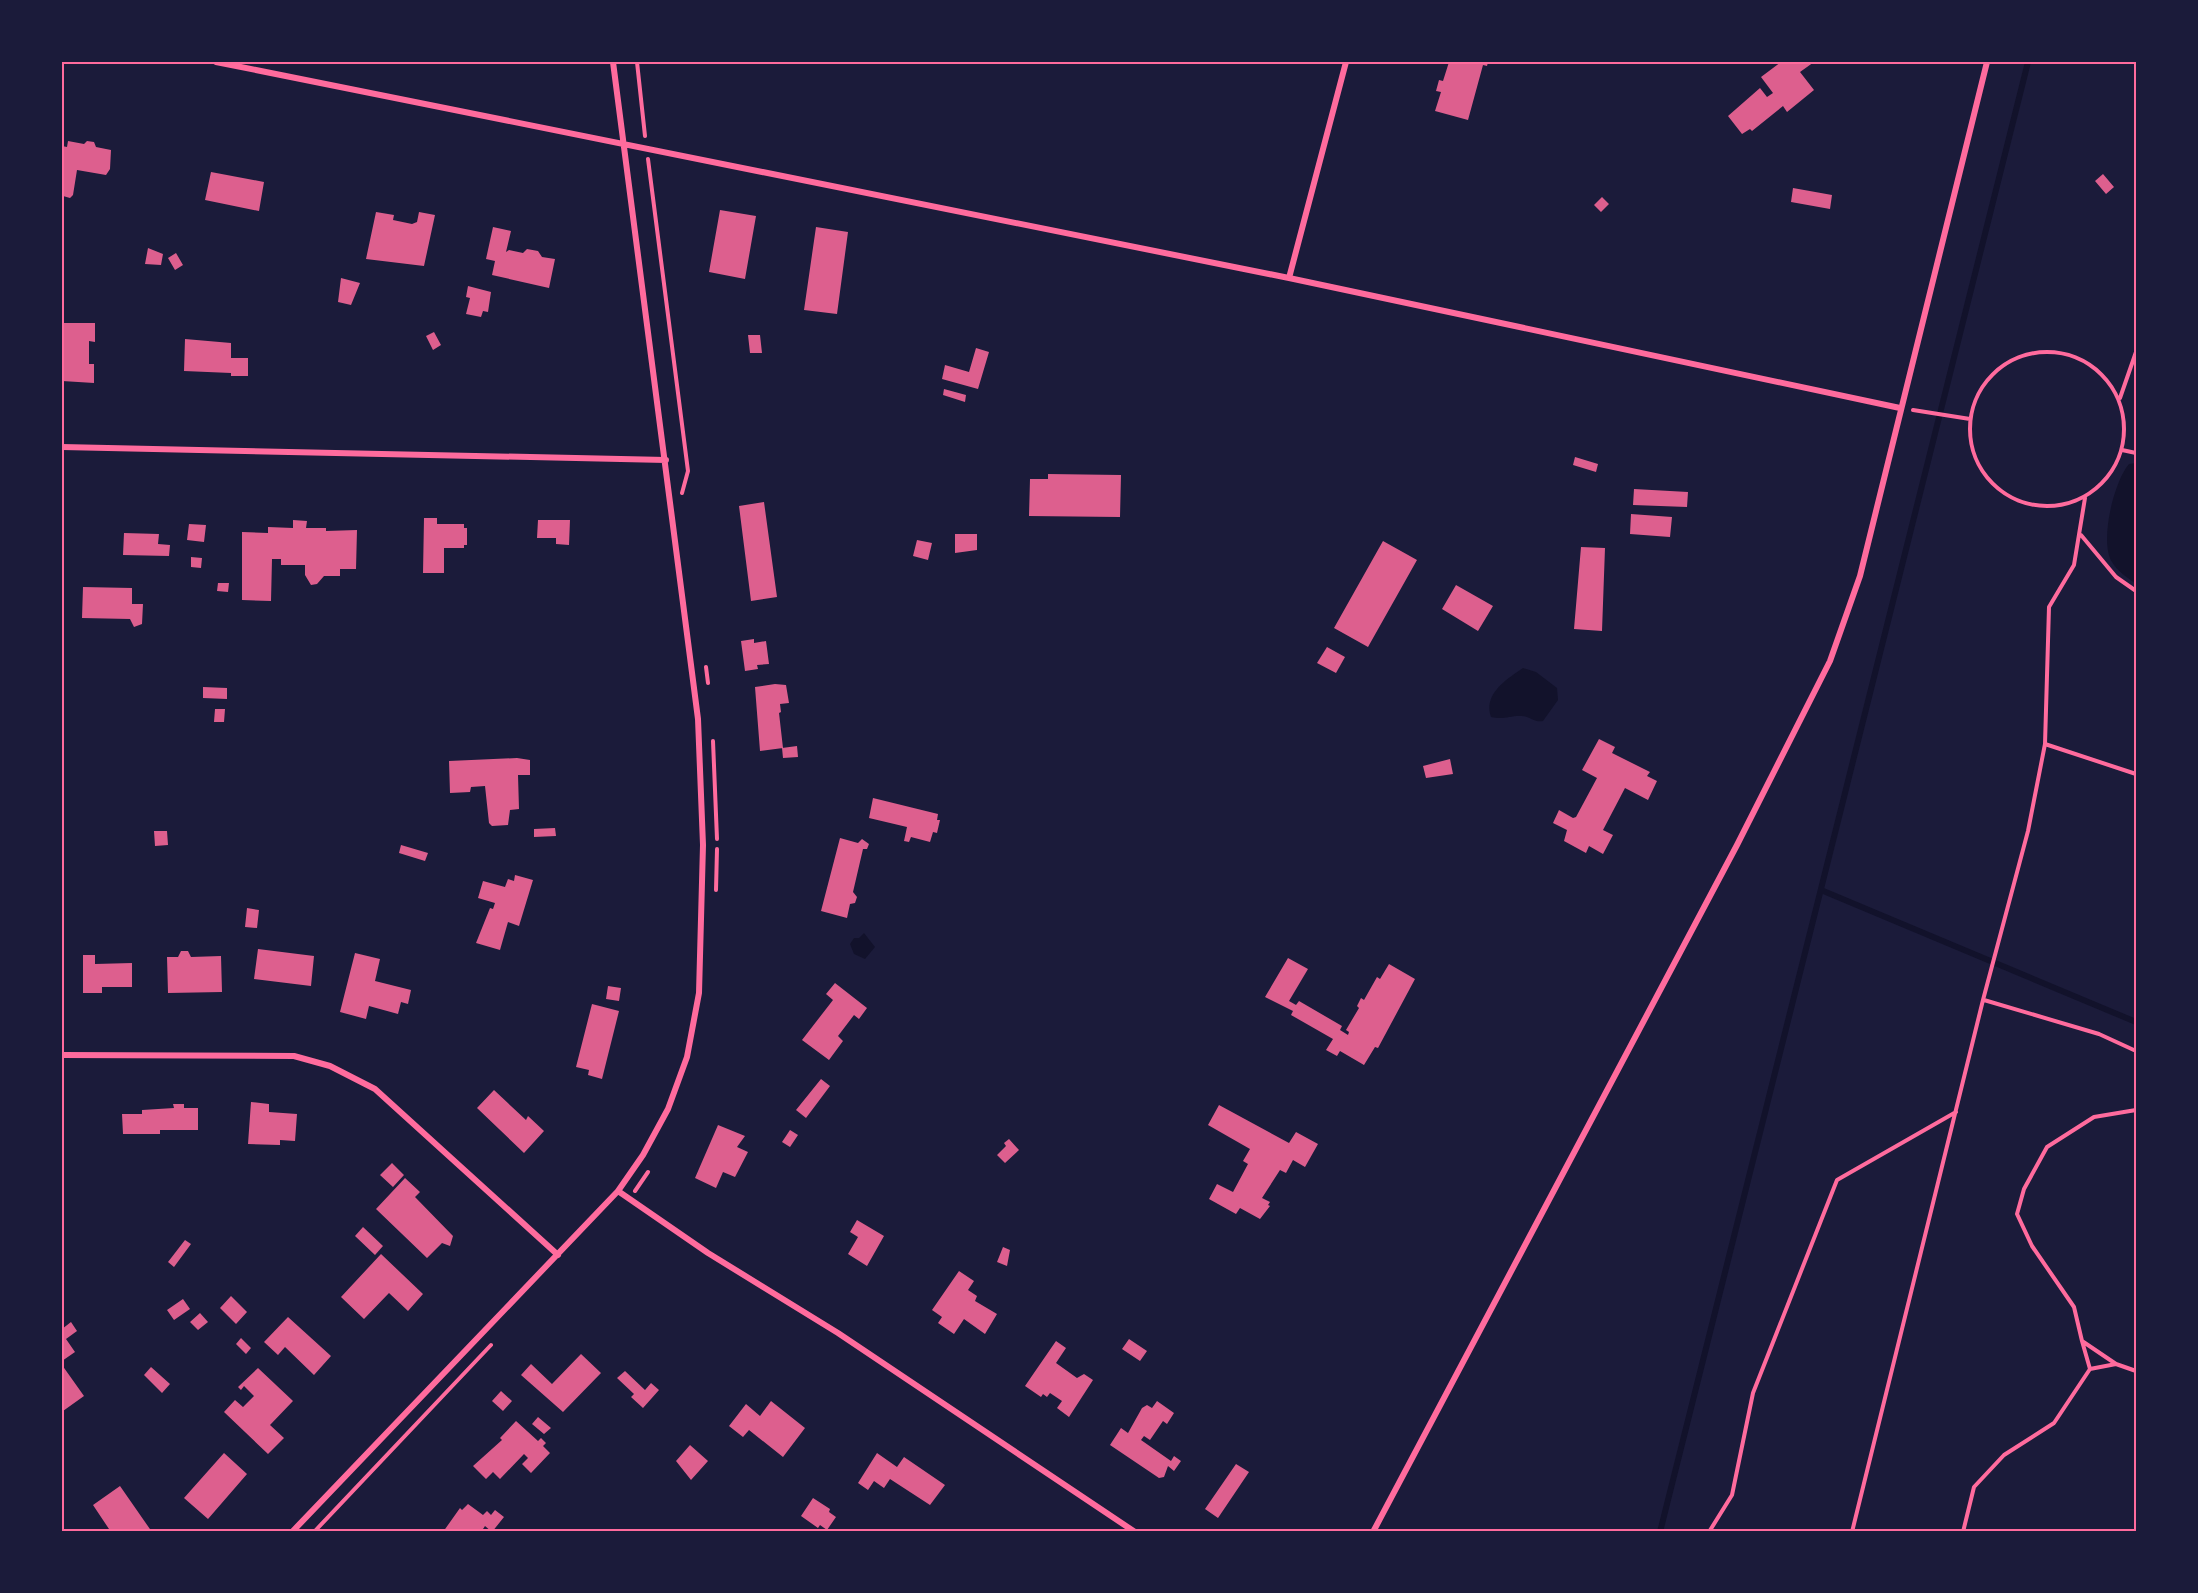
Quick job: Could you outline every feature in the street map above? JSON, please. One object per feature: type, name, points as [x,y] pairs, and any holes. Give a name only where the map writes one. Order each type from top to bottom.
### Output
[{"type":"street","points":[[216,62],[1289,278],[1900,408]]},
{"type":"street","points":[[292,1532],[618,1191],[643,1155],[668,1109],[687,1057],[699,993],[703,845],[698,718],[613,62]]},
{"type":"street","points":[[1289,278],[1346,62]]},
{"type":"street","points":[[1373,1532],[1737,845],[1830,661],[1860,576],[1987,62]]},
{"type":"street","points":[[62,447],[666,460]]},
{"type":"street","points":[[62,1055],[294,1056],[330,1066],[375,1089],[404,1113],[558,1255]]},
{"type":"street","points":[[618,1191],[708,1253],[838,1333],[1135,1532]]},
{"type":"path","points":[[637,62],[688,471],[682,502]]},
{"type":"path","points":[[2038,352],[2068,354],[2089,363],[2107,379],[2120,399],[2125,420],[2122,450],[2109,477],[2085,498],[2068,504],[2042,507],[2015,500],[1995,487],[1980,468],[1973,452],[1970,418],[1977,395],[1997,370],[2021,356],[2038,352]]},
{"type":"path","points":[[2120,399],[2136,352]]},
{"type":"path","points":[[1926,412],[1970,418]]},
{"type":"path","points":[[2122,450],[2136,453]]},
{"type":"path","points":[[1852,1532],[1984,998],[2028,831],[2045,744],[2049,607],[2074,565],[2081,535],[2085,498]]},
{"type":"path","points":[[2081,535],[2116,577],[2136,591]]},
{"type":"path","points":[[705,665],[708,686]]},
{"type":"path","points":[[712,731],[716,776],[716,892]]},
{"type":"path","points":[[2045,744],[2136,774]]},
{"type":"path","points":[[1984,998],[2099,1034],[2136,1051]]},
{"type":"path","points":[[2090,1369],[2074,1307],[2032,1246],[2017,1214],[2024,1188],[2047,1148],[2094,1117],[2136,1110]]},
{"type":"path","points":[[1709,1532],[1732,1495],[1753,1393],[1837,1180],[1956,1112]]},
{"type":"path","points":[[629,1199],[653,1164]]},
{"type":"path","points":[[314,1532],[497,1338]]},
{"type":"path","points":[[2082,1341],[2116,1364],[2136,1371]]},
{"type":"path","points":[[1963,1532],[1974,1487],[2004,1455],[2054,1423],[2090,1369],[2116,1364]]},
{"type":"shaded area","points":[[2136,463],[2136,584],[2114,565],[2108,553],[2107,541],[2110,512],[2118,484],[2129,464]]},
{"type":"shaded area","points":[[1523,668],[1536,672],[1557,688],[1558,700],[1543,721],[1523,716],[1491,717],[1489,709],[1493,695],[1503,683]]},
{"type":"shaded area","points":[[864,933],[875,947],[865,959],[854,954],[850,944],[854,938],[859,938]]},
{"type":"building","points":[[1449,62],[1488,62],[1487,66],[1483,65],[1468,120],[1435,111],[1441,92],[1436,91],[1439,80],[1443,81]]},
{"type":"building","points":[[1781,62],[1814,62],[1800,72],[1814,90],[1787,112],[1783,106],[1752,131],[1750,129],[1742,134],[1728,116],[1760,88],[1767,97],[1773,93],[1761,77]]},
{"type":"building","points":[[68,141],[84,144],[87,141],[94,142],[96,147],[111,150],[110,169],[106,175],[77,170],[73,195],[70,198],[63,196],[62,192],[62,146],[67,147]]},
{"type":"building","points":[[211,172],[264,182],[259,211],[205,200]]},
{"type":"building","points":[[2103,174],[2114,187],[2106,194],[2095,181]]},
{"type":"building","points":[[1793,188],[1832,195],[1830,209],[1791,202]]},
{"type":"building","points":[[1602,197],[1609,204],[1601,212],[1594,205]]},
{"type":"building","points":[[720,210],[756,216],[745,279],[709,272]]},
{"type":"building","points":[[376,212],[394,215],[393,220],[412,224],[417,222],[419,212],[435,215],[424,266],[366,259]]},
{"type":"building","points":[[493,227],[511,231],[506,252],[509,250],[523,253],[527,249],[538,251],[542,257],[555,259],[549,288],[492,275],[495,261],[486,259]]},
{"type":"building","points":[[816,227],[848,232],[837,314],[804,310]]},
{"type":"building","points":[[148,248],[163,254],[161,265],[145,264]]},
{"type":"building","points":[[176,253],[183,265],[175,270],[168,258]]},
{"type":"building","points":[[341,278],[360,283],[351,305],[338,302]]},
{"type":"building","points":[[468,286],[491,292],[488,312],[483,311],[481,317],[466,314],[470,298],[466,297]]},
{"type":"building","points":[[62,323],[95,323],[95,342],[89,341],[89,364],[94,364],[94,383],[62,381]]},
{"type":"building","points":[[434,332],[441,345],[433,350],[426,336]]},
{"type":"building","points":[[748,335],[760,335],[762,353],[750,353]]},
{"type":"building","points":[[185,339],[231,343],[231,358],[248,358],[248,376],[184,371]]},
{"type":"building","points":[[976,348],[989,352],[978,389],[942,379],[945,365],[969,372]]},
{"type":"building","points":[[944,389],[966,395],[965,402],[943,395]]},
{"type":"building","points":[[1575,457],[1598,464],[1596,472],[1573,465]]},
{"type":"building","points":[[1048,474],[1121,475],[1120,517],[1029,516],[1030,479],[1048,479]]},
{"type":"building","points":[[1634,489],[1688,492],[1687,507],[1633,505]]},
{"type":"building","points":[[764,502],[777,597],[751,601],[739,506]]},
{"type":"building","points":[[1631,514],[1672,517],[1670,537],[1630,534]]},
{"type":"building","points":[[424,518],[437,518],[437,524],[464,524],[464,528],[467,528],[467,545],[464,545],[464,548],[444,548],[444,573],[423,573]]},
{"type":"building","points":[[293,520],[307,521],[306,528],[326,528],[326,531],[357,530],[356,569],[340,569],[340,576],[324,576],[317,584],[311,585],[305,575],[305,565],[281,565],[281,559],[272,559],[271,601],[242,600],[242,532],[268,533],[268,527],[293,528]]},
{"type":"building","points":[[538,520],[570,520],[569,545],[556,544],[556,538],[537,538]]},
{"type":"building","points":[[189,524],[206,525],[204,542],[187,540]]},
{"type":"building","points":[[124,533],[159,534],[158,544],[170,545],[169,556],[123,555]]},
{"type":"building","points":[[955,534],[977,534],[977,550],[955,553]]},
{"type":"building","points":[[917,540],[932,543],[928,560],[913,556]]},
{"type":"building","points":[[1383,541],[1417,560],[1368,647],[1334,628]]},
{"type":"building","points":[[1581,547],[1605,548],[1602,631],[1574,629]]},
{"type":"building","points":[[191,557],[202,558],[201,568],[191,567]]},
{"type":"building","points":[[218,583],[229,583],[228,592],[217,591]]},
{"type":"building","points":[[1456,585],[1493,606],[1478,631],[1442,609]]},
{"type":"building","points":[[83,587],[132,588],[132,604],[143,604],[142,624],[134,627],[130,619],[82,618]]},
{"type":"building","points":[[754,639],[754,643],[766,641],[769,664],[757,665],[758,669],[745,671],[741,641]]},
{"type":"building","points":[[1327,647],[1345,657],[1336,673],[1317,663]]},
{"type":"building","points":[[786,685],[789,703],[780,704],[783,748],[760,751],[755,687]]},
{"type":"building","points":[[203,687],[227,688],[227,699],[203,698]]},
{"type":"building","points":[[215,709],[225,709],[224,722],[214,722]]},
{"type":"building","points":[[1599,739],[1615,747],[1612,753],[1650,772],[1647,776],[1657,781],[1648,800],[1625,788],[1603,830],[1613,835],[1603,854],[1589,846],[1586,853],[1564,841],[1567,830],[1553,823],[1559,810],[1573,818],[1576,817],[1597,778],[1582,770]]},
{"type":"building","points":[[797,746],[798,757],[783,758],[782,748]]},
{"type":"building","points":[[517,758],[530,760],[530,775],[518,775],[519,809],[510,810],[508,825],[492,826],[489,823],[485,786],[471,787],[470,792],[450,793],[449,761]]},
{"type":"building","points":[[1450,759],[1453,774],[1426,778],[1423,766]]},
{"type":"building","points":[[873,798],[938,814],[937,820],[940,820],[937,833],[933,832],[930,842],[911,837],[909,842],[904,841],[907,827],[869,818]]},
{"type":"building","points":[[555,828],[556,836],[534,837],[534,829]]},
{"type":"building","points":[[154,831],[167,831],[168,845],[155,846]]},
{"type":"building","points":[[840,838],[858,843],[862,839],[869,844],[867,849],[863,849],[853,892],[857,897],[855,903],[850,904],[847,918],[821,911]]},
{"type":"building","points":[[401,845],[428,853],[425,861],[399,853]]},
{"type":"building","points":[[515,875],[533,880],[519,926],[508,922],[500,950],[476,943],[490,908],[493,909],[495,903],[478,898],[483,881],[505,887],[508,879],[514,881]]},
{"type":"building","points":[[247,908],[259,910],[257,928],[245,927]]},
{"type":"building","points":[[258,949],[314,956],[311,986],[254,979]]},
{"type":"building","points":[[181,951],[188,951],[191,957],[221,956],[222,992],[168,993],[167,957],[178,957]]},
{"type":"building","points":[[355,953],[380,959],[375,981],[411,990],[408,1004],[401,1002],[398,1014],[369,1006],[366,1019],[340,1012]]},
{"type":"building","points":[[83,955],[95,955],[95,964],[132,963],[132,987],[102,987],[102,993],[83,993]]},
{"type":"building","points":[[1288,958],[1308,969],[1289,1001],[1296,1005],[1299,1001],[1342,1026],[1340,1030],[1348,1035],[1349,1032],[1346,1030],[1359,1008],[1357,1006],[1361,998],[1364,1000],[1377,977],[1380,979],[1389,964],[1415,979],[1378,1048],[1375,1047],[1364,1065],[1340,1051],[1337,1056],[1326,1050],[1333,1039],[1291,1015],[1293,1011],[1265,997]]},
{"type":"building","points":[[835,983],[867,1008],[859,1019],[854,1015],[838,1036],[843,1041],[829,1060],[802,1040],[833,1000],[826,994]]},
{"type":"building","points":[[608,986],[621,988],[619,1001],[606,999]]},
{"type":"building","points":[[592,1004],[619,1011],[602,1079],[588,1075],[589,1070],[576,1067]]},
{"type":"building","points":[[821,1079],[830,1086],[806,1118],[796,1110]]},
{"type":"building","points":[[494,1090],[526,1120],[528,1116],[544,1131],[524,1153],[477,1108]]},
{"type":"building","points":[[251,1102],[269,1104],[269,1112],[297,1114],[295,1141],[280,1140],[280,1145],[248,1144]]},
{"type":"building","points":[[173,1104],[184,1104],[184,1108],[198,1108],[198,1130],[160,1130],[160,1134],[123,1134],[122,1114],[142,1114],[142,1110],[174,1108]]},
{"type":"building","points":[[1219,1105],[1289,1143],[1296,1132],[1318,1144],[1305,1167],[1293,1160],[1286,1173],[1280,1170],[1262,1198],[1270,1202],[1268,1205],[1270,1206],[1260,1219],[1240,1208],[1236,1214],[1209,1199],[1217,1184],[1233,1192],[1248,1164],[1243,1161],[1250,1149],[1208,1125]]},
{"type":"building","points":[[718,1125],[745,1136],[737,1147],[748,1152],[735,1177],[723,1172],[716,1188],[695,1178]]},
{"type":"building","points":[[790,1130],[798,1135],[790,1147],[782,1142]]},
{"type":"building","points":[[1009,1139],[1019,1150],[1005,1163],[997,1155]]},
{"type":"building","points":[[392,1163],[404,1175],[393,1187],[380,1175]]},
{"type":"building","points":[[405,1178],[420,1192],[415,1197],[453,1236],[450,1246],[442,1243],[427,1258],[376,1209]]},
{"type":"building","points":[[857,1220],[884,1236],[867,1266],[848,1254],[858,1237],[850,1232]]},
{"type":"building","points":[[363,1227],[383,1246],[375,1255],[355,1236]]},
{"type":"building","points":[[185,1240],[191,1244],[174,1267],[168,1262]]},
{"type":"building","points":[[1003,1247],[1010,1250],[1007,1266],[997,1262]]},
{"type":"building","points":[[381,1254],[423,1294],[408,1311],[389,1293],[364,1319],[341,1297]]},
{"type":"building","points":[[959,1271],[974,1281],[968,1290],[977,1296],[975,1301],[997,1314],[985,1334],[964,1319],[954,1334],[938,1323],[942,1317],[932,1310]]},
{"type":"building","points":[[231,1296],[247,1312],[236,1324],[220,1308]]},
{"type":"building","points":[[183,1299],[190,1309],[174,1320],[167,1310]]},
{"type":"building","points":[[200,1313],[208,1322],[198,1330],[190,1322]]},
{"type":"building","points":[[288,1317],[331,1356],[314,1375],[285,1347],[278,1355],[264,1342]]},
{"type":"building","points":[[71,1322],[77,1331],[66,1339],[75,1352],[62,1361],[62,1329]]},
{"type":"building","points":[[241,1338],[251,1348],[246,1354],[236,1344]]},
{"type":"building","points":[[1129,1339],[1147,1351],[1140,1361],[1122,1349]]},
{"type":"building","points":[[1056,1341],[1066,1348],[1056,1363],[1077,1378],[1084,1374],[1093,1380],[1069,1417],[1057,1408],[1062,1401],[1050,1393],[1047,1397],[1043,1394],[1041,1397],[1025,1386]]},
{"type":"building","points":[[581,1354],[601,1373],[563,1412],[521,1375],[531,1364],[552,1384]]},
{"type":"building","points":[[62,1365],[84,1396],[63,1411],[62,1408]]},
{"type":"building","points":[[151,1367],[170,1384],[162,1393],[144,1375]]},
{"type":"building","points":[[258,1368],[293,1401],[270,1425],[284,1438],[268,1454],[224,1412],[235,1400],[243,1407],[254,1396],[244,1386],[241,1390],[238,1387]]},
{"type":"building","points":[[625,1371],[645,1390],[651,1383],[659,1390],[643,1408],[631,1397],[634,1394],[617,1378]]},
{"type":"building","points":[[501,1391],[512,1401],[503,1411],[492,1401]]},
{"type":"building","points":[[771,1401],[805,1428],[783,1457],[749,1430],[743,1437],[729,1426],[746,1404],[760,1416]]},
{"type":"building","points":[[1157,1401],[1174,1413],[1167,1424],[1163,1421],[1150,1440],[1144,1436],[1141,1440],[1171,1461],[1174,1456],[1181,1461],[1174,1471],[1168,1466],[1164,1477],[1159,1478],[1110,1445],[1121,1428],[1128,1433],[1142,1408],[1147,1405],[1152,1408]]},
{"type":"building","points":[[538,1417],[551,1428],[544,1434],[532,1424]]},
{"type":"building","points":[[516,1421],[538,1441],[541,1438],[546,1443],[543,1446],[550,1453],[531,1473],[522,1464],[528,1458],[524,1454],[500,1479],[493,1472],[486,1479],[473,1466],[502,1440],[500,1438]]},
{"type":"building","points":[[690,1445],[708,1461],[691,1480],[676,1461]]},
{"type":"building","points":[[224,1453],[247,1474],[208,1519],[184,1498]]},
{"type":"building","points":[[877,1453],[897,1467],[904,1457],[945,1485],[930,1505],[890,1479],[884,1488],[874,1481],[868,1490],[858,1483]]},
{"type":"building","points":[[1236,1464],[1249,1472],[1218,1518],[1205,1509]]},
{"type":"building","points":[[120,1486],[152,1532],[111,1532],[93,1505]]},
{"type":"building","points":[[813,1498],[830,1509],[829,1512],[836,1517],[827,1530],[820,1525],[818,1528],[801,1516]]},
{"type":"building","points":[[468,1504],[483,1515],[487,1511],[491,1515],[495,1510],[504,1517],[492,1532],[485,1526],[481,1532],[443,1532],[460,1508],[462,1510]]},
{"type":"waterway","points":[[1660,1532],[2028,62]]},
{"type":"waterway","points":[[1821,890],[2136,1022]]}]
